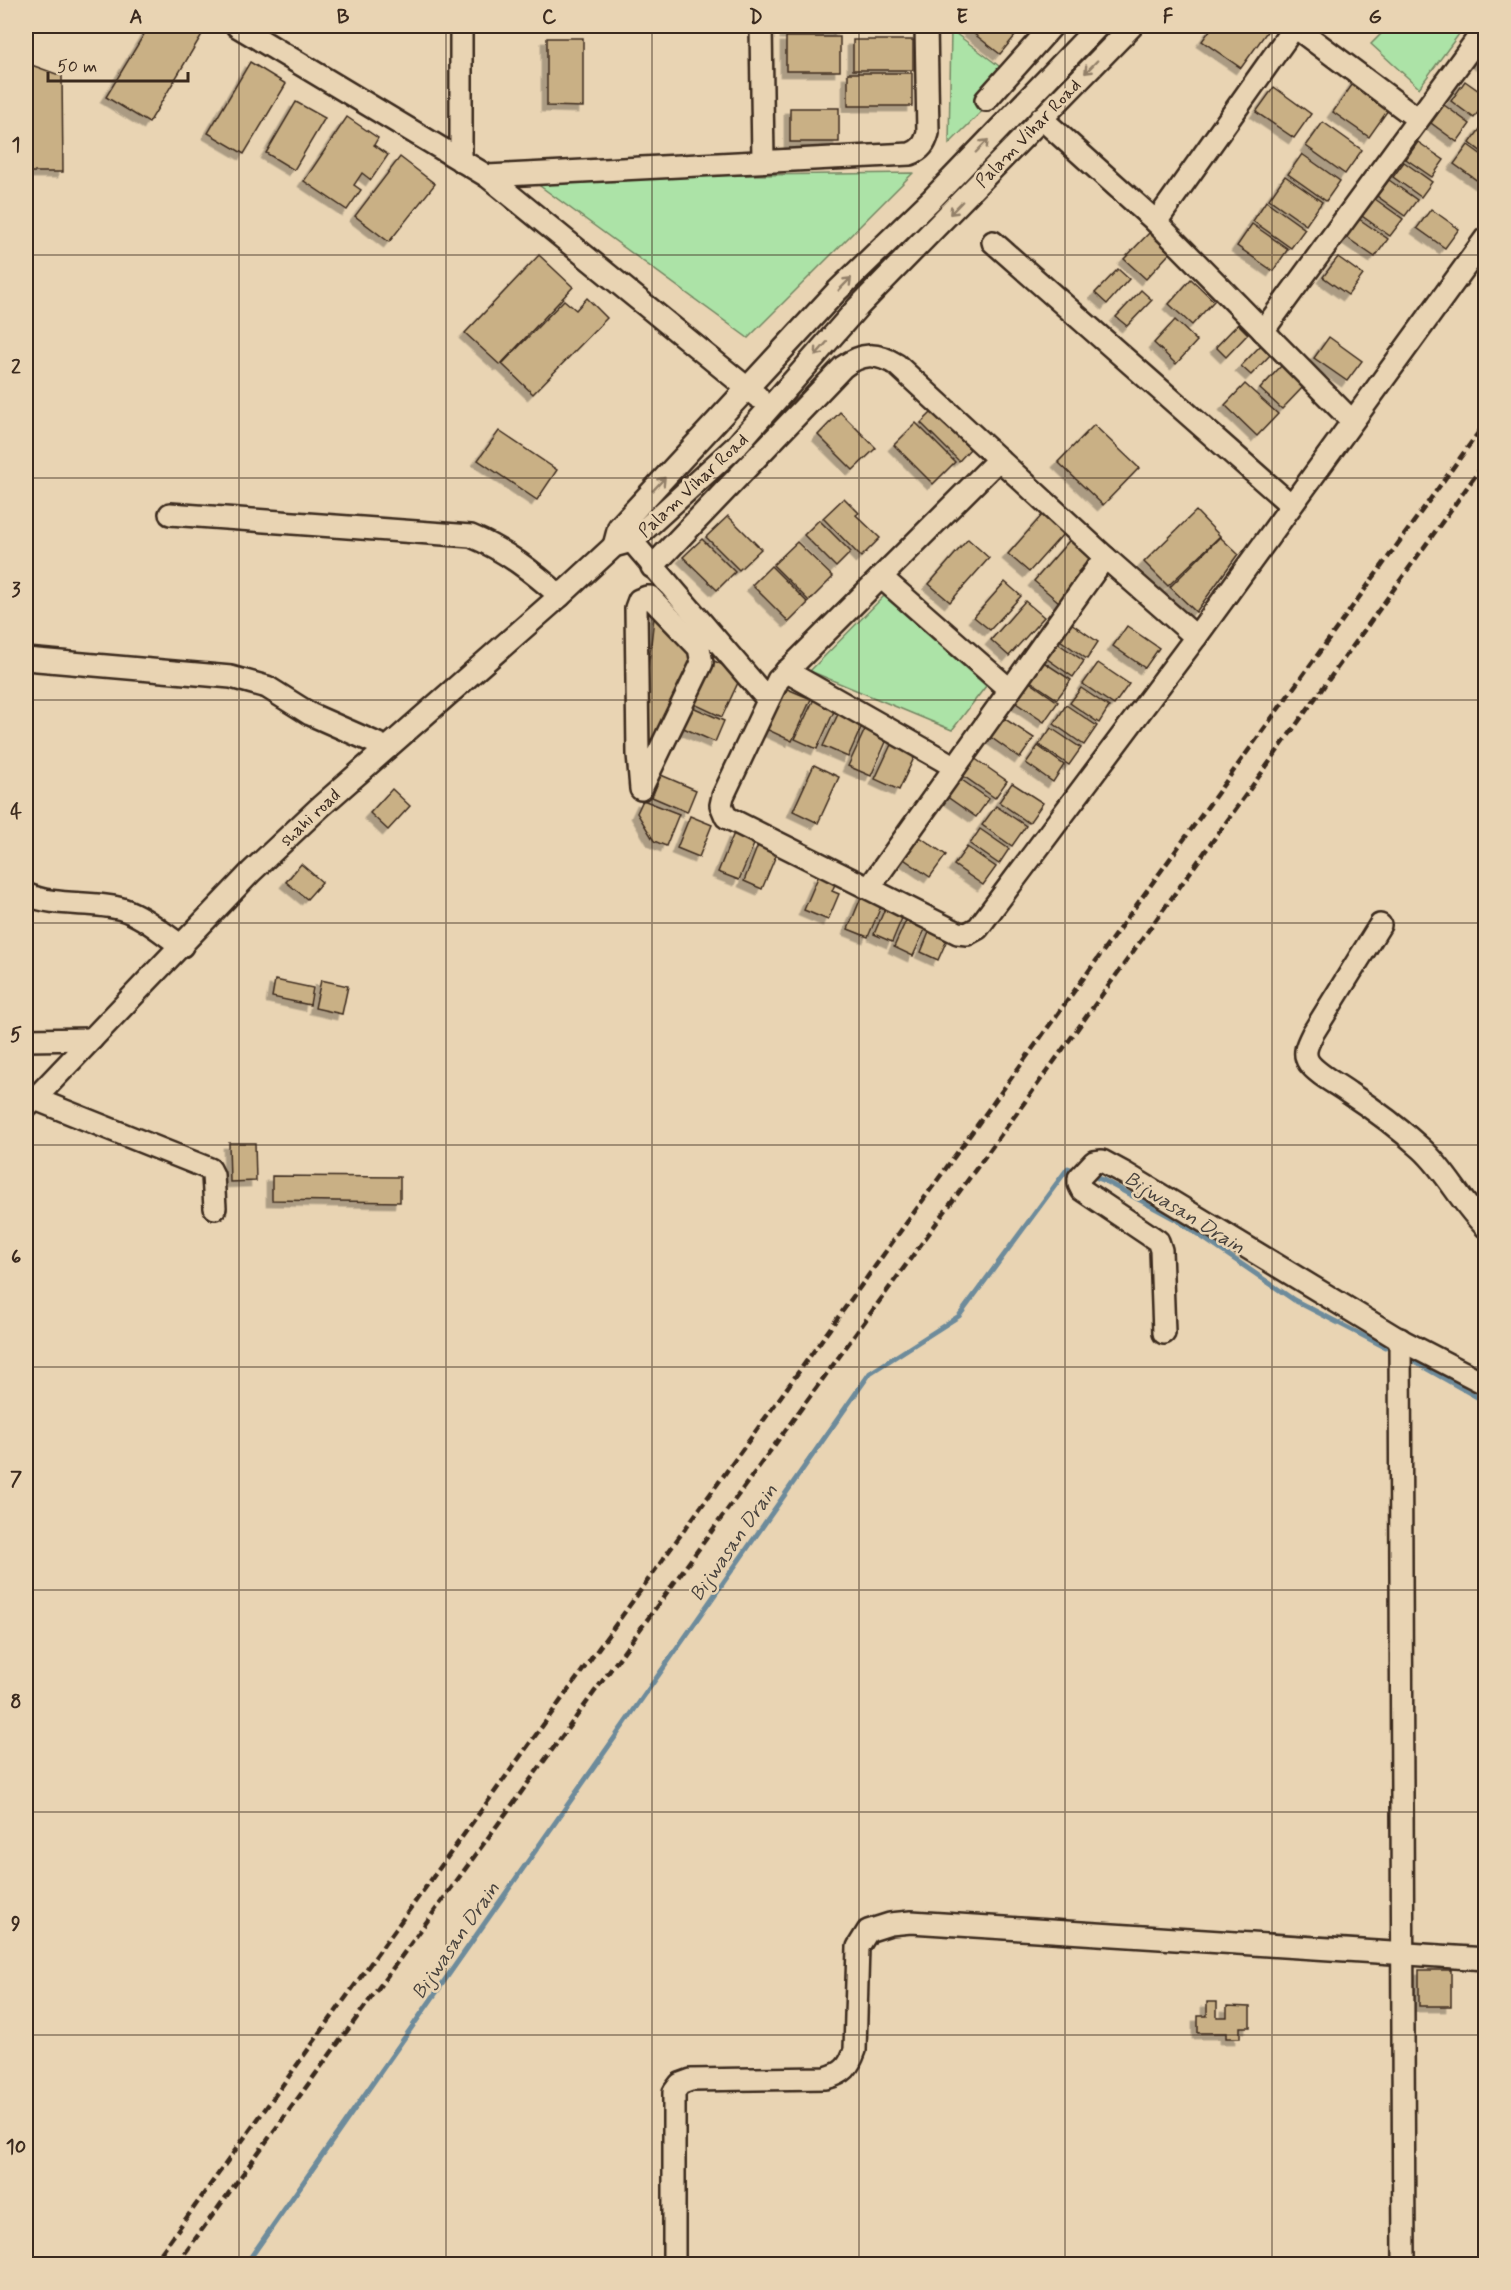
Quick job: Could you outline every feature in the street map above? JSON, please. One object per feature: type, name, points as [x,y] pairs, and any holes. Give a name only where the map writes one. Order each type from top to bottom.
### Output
[{"type":"street","points":[[237,26],[487,176],[771,408]]},
{"type":"street","points":[[460,161],[461,26]]},
{"type":"street","points":[[761,26],[763,160]]},
{"type":"street","points":[[487,176],[910,154],[919,151],[928,133],[926,26]]},
{"type":"street","points":[[986,100],[1052,26]]},
{"type":"street","name":"Palam Vihar Road","points":[[622,538],[748,389],[837,291],[932,199],[1098,26]]},
{"type":"street","points":[[1156,222],[1295,26],[1418,119]]},
{"type":"street","points":[[1263,331],[1485,27]]},
{"type":"street","name":"Palam Vihar Road","points":[[622,538],[736,446],[858,307],[1125,28]]},
{"type":"street","points":[[1041,118],[1156,222],[1352,421]]},
{"type":"street","points":[[999,459],[778,680],[723,796],[722,812],[726,817],[958,933],[973,932],[1196,637],[1485,238]]},
{"type":"street","points":[[993,242],[1291,505]]},
{"type":"street","points":[[652,567],[843,367],[856,358],[871,356],[885,358],[897,365],[1105,557],[1196,637]]},
{"type":"street","points":[[170,514],[471,536],[502,551],[534,573],[560,596]]},
{"type":"street","points":[[622,538],[652,567],[666,599],[699,648],[702,663],[641,789],[638,754],[636,608],[639,600],[647,597],[666,599],[768,700]]},
{"type":"street","name":"shahi road","points":[[30,1103],[251,872],[622,538]]},
{"type":"street","points":[[869,888],[1105,557]]},
{"type":"street","points":[[880,577],[1010,690]]},
{"type":"street","points":[[26,659],[231,677],[248,681],[267,687],[310,714],[387,748]]},
{"type":"street","points":[[786,671],[955,767]]},
{"type":"street","points":[[26,894],[53,902],[108,906],[123,910],[140,917],[182,946]]},
{"type":"street","points":[[1380,926],[1313,1033],[1306,1047],[1306,1057],[1316,1070],[1392,1124],[1423,1150],[1436,1163],[1485,1227]]},
{"type":"street","points":[[26,1040],[92,1040]]},
{"type":"street","points":[[30,1103],[210,1169],[213,1175],[215,1208]]},
{"type":"street","points":[[1164,1333],[1161,1250],[1158,1241],[1086,1194],[1079,1184],[1082,1174],[1094,1162],[1102,1161],[1400,1339],[1485,1384]]},
{"type":"street","points":[[1400,1339],[1404,2265]]},
{"type":"street","points":[[674,2265],[674,2092],[680,2084],[691,2080],[826,2078],[841,2074],[850,2065],[855,2050],[858,1947],[868,1930],[890,1924],[911,1922],[1485,1959]]},
{"type":"green space","points":[[1389,26],[1465,26],[1419,88],[1371,44]]},
{"type":"green space","points":[[951,30],[1015,78],[949,144]]},
{"type":"green space","points":[[913,173],[748,338],[529,178]]},
{"type":"green space","points":[[884,596],[986,686],[952,730],[810,671]]},
{"type":"building","points":[[149,26],[207,26],[149,123],[106,97]]},
{"type":"building","points":[[786,26],[840,26],[840,33],[786,33]]},
{"type":"building","points":[[964,26],[1015,26],[1020,30],[1000,54]]},
{"type":"building","points":[[1213,26],[1271,26],[1241,68],[1202,41]]},
{"type":"building","points":[[786,37],[840,37],[840,71],[786,71]]},
{"type":"building","points":[[547,38],[583,38],[583,107],[547,106]]},
{"type":"building","points":[[853,40],[913,40],[913,70],[853,70]]},
{"type":"building","points":[[1486,47],[1486,68],[1476,60]]},
{"type":"building","points":[[250,62],[286,84],[244,154],[208,133]]},
{"type":"building","points":[[26,63],[62,76],[63,172],[26,172]]},
{"type":"building","points":[[848,73],[912,73],[912,106],[848,106]]},
{"type":"building","points":[[1357,78],[1393,103],[1369,137],[1333,112]]},
{"type":"building","points":[[1465,81],[1486,96],[1486,101],[1474,118],[1451,101]]},
{"type":"building","points":[[1274,87],[1311,114],[1294,138],[1256,112]]},
{"type":"building","points":[[296,102],[325,118],[294,170],[266,153]]},
{"type":"building","points":[[1444,105],[1470,124],[1457,142],[1431,123]]},
{"type":"building","points":[[790,108],[839,108],[839,142],[790,142]]},
{"type":"building","points":[[347,117],[378,138],[374,145],[388,155],[371,180],[362,173],[354,185],[361,190],[347,210],[304,181]]},
{"type":"building","points":[[1323,122],[1362,150],[1345,174],[1306,146]]},
{"type":"building","points":[[1482,126],[1486,129],[1486,155],[1470,143]]},
{"type":"building","points":[[1418,142],[1444,160],[1432,177],[1406,159]]},
{"type":"building","points":[[1468,145],[1486,158],[1485,186],[1454,164]]},
{"type":"building","points":[[1302,154],[1340,181],[1326,201],[1288,174]]},
{"type":"building","points":[[400,157],[435,184],[389,242],[355,216]]},
{"type":"building","points":[[1404,162],[1432,182],[1421,197],[1393,177]]},
{"type":"building","points":[[1285,176],[1322,202],[1306,225],[1269,199]]},
{"type":"building","points":[[1389,180],[1417,200],[1405,216],[1377,196]]},
{"type":"building","points":[[1375,199],[1403,219],[1390,236],[1362,216]]},
{"type":"building","points":[[1266,201],[1305,229],[1291,248],[1253,221]]},
{"type":"building","points":[[1431,209],[1459,229],[1445,248],[1417,228]]},
{"type":"building","points":[[1359,219],[1388,239],[1375,257],[1346,237]]},
{"type":"building","points":[[1252,224],[1288,249],[1273,271],[1237,246]]},
{"type":"building","points":[[1149,233],[1170,253],[1146,279],[1124,259]]},
{"type":"building","points":[[539,255],[573,287],[500,365],[465,333]]},
{"type":"building","points":[[1338,257],[1363,275],[1348,295],[1323,277]]},
{"type":"building","points":[[1118,269],[1129,279],[1107,304],[1095,293]]},
{"type":"building","points":[[1191,279],[1214,301],[1192,325],[1169,304]]},
{"type":"building","points":[[1141,290],[1152,300],[1127,326],[1116,317]]},
{"type":"building","points":[[587,298],[607,318],[533,394],[502,364],[564,300],[576,310]]},
{"type":"building","points":[[1175,320],[1197,341],[1176,364],[1154,343]]},
{"type":"building","points":[[1238,324],[1248,334],[1226,357],[1216,347]]},
{"type":"building","points":[[1329,337],[1362,361],[1347,381],[1314,358]]},
{"type":"building","points":[[1262,344],[1272,353],[1251,375],[1241,366]]},
{"type":"building","points":[[1282,365],[1304,386],[1282,409],[1260,389]]},
{"type":"building","points":[[1245,384],[1278,414],[1257,436],[1225,405]]},
{"type":"building","points":[[840,412],[876,448],[853,470],[818,435]]},
{"type":"building","points":[[932,412],[970,449],[959,461],[921,423]]},
{"type":"building","points":[[916,423],[955,462],[933,484],[894,445]]},
{"type":"building","points":[[1094,425],[1139,468],[1103,505],[1058,462]]},
{"type":"building","points":[[499,431],[557,470],[537,500],[478,460]]},
{"type":"building","points":[[844,498],[859,513],[856,515],[880,538],[861,557],[823,518]]},
{"type":"building","points":[[1196,511],[1220,536],[1168,586],[1144,562]]},
{"type":"building","points":[[1043,514],[1064,533],[1029,572],[1008,554]]},
{"type":"building","points":[[728,516],[761,549],[739,570],[706,537]]},
{"type":"building","points":[[819,520],[851,552],[836,567],[804,535]]},
{"type":"building","points":[[1075,534],[1096,552],[1078,572],[1083,576],[1059,602],[1034,581]]},
{"type":"building","points":[[1220,537],[1238,554],[1196,612],[1170,587]]},
{"type":"building","points":[[702,539],[735,572],[717,590],[683,557]]},
{"type":"building","points":[[968,539],[989,558],[950,602],[929,584]]},
{"type":"building","points":[[797,542],[833,577],[809,601],[773,565]]},
{"type":"building","points":[[771,566],[808,603],[789,622],[752,585]]},
{"type":"building","points":[[1005,582],[1021,596],[990,630],[974,617]]},
{"type":"building","points":[[1025,601],[1044,617],[1009,656],[991,640]]},
{"type":"building","points":[[655,608],[691,648],[690,663],[650,744],[640,744]]},
{"type":"building","points":[[1071,623],[1098,642],[1087,659],[1060,640]]},
{"type":"building","points":[[1127,626],[1159,648],[1145,668],[1113,646]]},
{"type":"building","points":[[1057,643],[1084,661],[1073,677],[1046,658]]},
{"type":"building","points":[[710,659],[742,674],[722,717],[690,702]]},
{"type":"building","points":[[1042,661],[1071,680],[1057,699],[1029,680]]},
{"type":"building","points":[[1098,663],[1129,684],[1114,705],[1083,684]]},
{"type":"building","points":[[1028,681],[1058,702],[1044,722],[1013,701]]},
{"type":"building","points":[[785,688],[811,699],[792,741],[766,729]]},
{"type":"building","points":[[1081,688],[1109,707],[1099,723],[1070,703]]},
{"type":"building","points":[[814,699],[835,709],[817,749],[795,739]]},
{"type":"building","points":[[688,705],[724,721],[715,742],[679,726]]},
{"type":"building","points":[[1066,705],[1097,726],[1084,745],[1054,724]]},
{"type":"building","points":[[840,710],[864,721],[848,757],[823,746]]},
{"type":"building","points":[[1002,717],[1034,738],[1020,758],[989,736]]},
{"type":"building","points":[[868,723],[890,733],[871,776],[848,766]]},
{"type":"building","points":[[1051,728],[1081,748],[1069,765],[1039,745]]},
{"type":"building","points":[[895,736],[919,747],[899,790],[875,779]]},
{"type":"building","points":[[1038,746],[1064,765],[1053,782],[1026,763]]},
{"type":"building","points":[[974,758],[1007,781],[995,798],[962,775]]},
{"type":"building","points":[[814,765],[839,777],[818,823],[793,811]]},
{"type":"building","points":[[661,775],[696,790],[687,812],[652,797]]},
{"type":"building","points":[[959,778],[989,799],[976,817],[946,796]]},
{"type":"building","points":[[1012,783],[1043,803],[1029,823],[999,802]]},
{"type":"building","points":[[392,789],[410,806],[388,830],[370,813]]},
{"type":"building","points":[[643,800],[679,814],[666,846],[654,841],[637,813]]},
{"type":"building","points":[[996,806],[1026,826],[1012,846],[982,825]]},
{"type":"building","points":[[690,816],[712,825],[699,857],[677,848]]},
{"type":"building","points":[[980,829],[1009,849],[999,864],[970,844]]},
{"type":"building","points":[[734,833],[755,842],[739,880],[718,872]]},
{"type":"building","points":[[917,835],[946,855],[930,877],[901,857]]},
{"type":"building","points":[[758,845],[777,853],[762,889],[744,881]]},
{"type":"building","points":[[967,847],[996,867],[983,885],[954,865]]},
{"type":"building","points":[[301,864],[322,882],[307,899],[286,882]]},
{"type":"building","points":[[819,875],[836,882],[832,891],[839,894],[828,920],[804,910]]},
{"type":"building","points":[[863,893],[883,902],[868,937],[848,929]]},
{"type":"building","points":[[887,904],[905,911],[892,942],[874,934]]},
{"type":"building","points":[[908,916],[927,925],[913,956],[894,947]]},
{"type":"building","points":[[932,925],[950,933],[938,960],[921,952]]},
{"type":"building","points":[[275,980],[313,988],[310,1005],[272,997]]},
{"type":"building","points":[[321,980],[348,986],[342,1014],[315,1008]]},
{"type":"building","points":[[229,1143],[255,1143],[256,1181],[230,1182]]},
{"type":"building","points":[[272,1176],[400,1177],[400,1202],[272,1200]]},
{"type":"building","points":[[1419,1970],[1451,1970],[1451,2006],[1419,2006]]},
{"type":"building","points":[[1207,2002],[1217,2002],[1217,2017],[1227,2017],[1227,2006],[1250,2007],[1250,2027],[1240,2027],[1240,2038],[1226,2038],[1226,2033],[1198,2033],[1198,2016],[1207,2016]]},
{"type":"waterway","name":"Bijwasan Drain","points":[[246,2264],[870,1373],[959,1316],[1068,1168],[1077,1171]]},
{"type":"waterway","name":"Bijwasan Drain","points":[[1089,1175],[1103,1180],[1177,1220],[1294,1300],[1385,1347]]},
{"type":"waterway","name":"Bijwasan Drain","points":[[1415,1362],[1486,1402]]},
{"type":"railway","points":[[153,2264],[1486,422]]},
{"type":"railway","points":[[177,2264],[1027,1099],[1486,461]]}]
